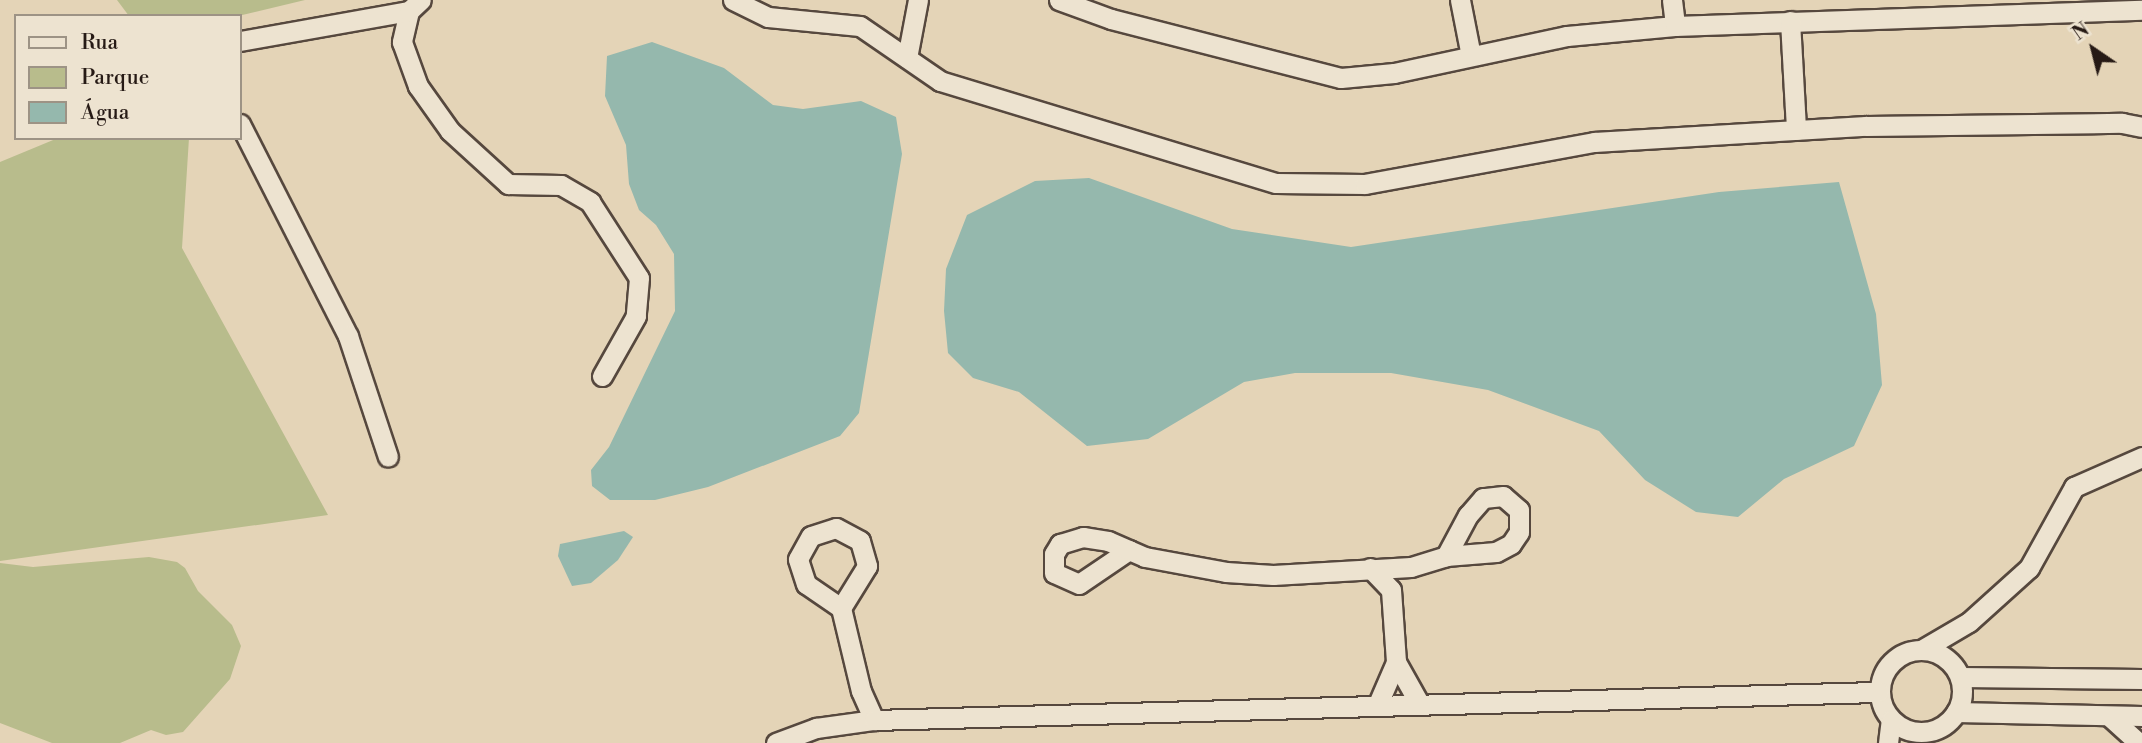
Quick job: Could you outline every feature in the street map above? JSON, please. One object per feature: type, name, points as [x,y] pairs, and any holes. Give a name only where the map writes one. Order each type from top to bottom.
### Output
[{"type":"street","points":[[733,0],[768,17],[860,26],[940,81],[1276,183],[1365,184],[1594,142],[1796,130],[2109,123],[2142,127]]},
{"type":"street","points":[[907,58],[918,0]]},
{"type":"street","points":[[1059,0],[1111,19],[1341,78],[1394,73],[1567,36],[1675,26],[2142,10]]},
{"type":"street","points":[[1460,0],[1471,57]]},
{"type":"street","points":[[1672,0],[1675,26]]},
{"type":"street","points":[[242,41],[415,5]]},
{"type":"street","points":[[415,5],[402,42],[418,86],[450,131],[508,184],[561,185],[590,202],[639,278],[636,316],[602,376]]},
{"type":"street","points":[[1790,22],[1796,130]]},
{"type":"street","points":[[242,128],[348,336],[388,457]]},
{"type":"street","points":[[1969,622],[1956,670],[1962,689],[1956,712],[1936,730],[1915,738],[1891,720],[1879,692],[1887,666],[1897,657],[1923,649],[1969,622],[2029,568],[2074,487],[2103,470],[2141,458]]},
{"type":"street","points":[[1129,550],[1226,572],[1273,575],[1411,567],[1446,556]]},
{"type":"street","points":[[1391,590],[1411,567]]},
{"type":"street","points":[[1370,568],[1391,590],[1396,662],[1419,704]]},
{"type":"street","points":[[841,608],[861,691],[874,720]]},
{"type":"street","points":[[1923,649],[1956,670],[2142,679]]},
{"type":"street","points":[[1377,706],[1396,662]]},
{"type":"street","points":[[847,723],[861,691]]},
{"type":"street","points":[[776,743],[816,728],[874,720],[1879,692]]},
{"type":"street","points":[[1956,712],[2142,716]]},
{"type":"street","points":[[2110,717],[2139,743]]},
{"type":"street","points":[[1888,743],[1891,720]]},
{"type":"green space","points":[[117,0],[305,0],[242,15],[128,14]]},
{"type":"green space","points":[[53,140],[189,140],[182,248],[328,515],[0,561],[0,162]]},
{"type":"green space","points":[[149,557],[177,562],[185,568],[198,591],[232,625],[241,646],[230,679],[183,732],[166,735],[151,730],[120,743],[52,743],[0,723],[0,563],[33,567]]},
{"type":"water","points":[[652,42],[724,68],[773,105],[803,109],[861,101],[896,117],[902,154],[859,413],[840,436],[708,487],[655,500],[610,500],[592,486],[591,470],[609,447],[675,311],[674,254],[656,225],[639,210],[629,184],[626,145],[605,96],[607,56]]},
{"type":"water","points":[[1089,178],[1232,229],[1351,247],[1719,192],[1839,182],[1876,314],[1882,385],[1854,446],[1784,479],[1738,517],[1696,512],[1645,480],[1599,431],[1488,390],[1391,373],[1295,373],[1244,382],[1148,439],[1087,446],[1019,392],[973,378],[948,353],[944,311],[946,269],[967,215],[1035,181]]},
{"type":"water","points":[[624,531],[633,537],[618,560],[591,583],[572,586],[558,556],[560,544]]}]
